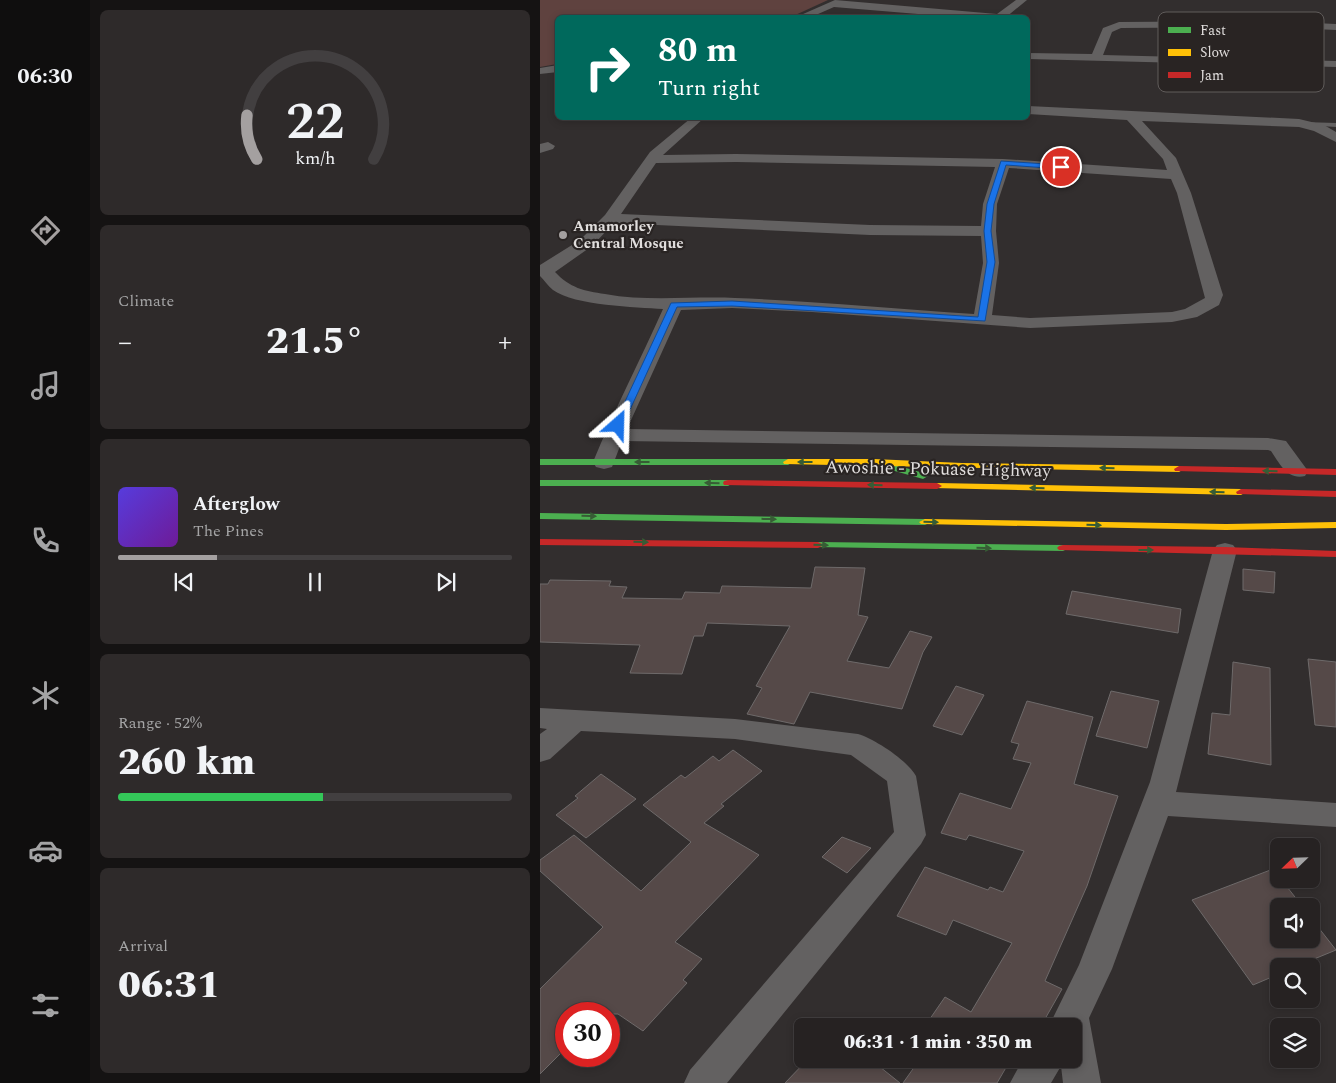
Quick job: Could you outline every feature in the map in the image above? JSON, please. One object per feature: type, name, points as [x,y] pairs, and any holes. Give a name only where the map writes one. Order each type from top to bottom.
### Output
[{"type":"main road","points":[[540,462],[874,462],[962,466],[1336,472]]},
{"type":"main road","points":[[874,462],[963,486]]},
{"type":"main road","name":"Awoshie - Pokuase Highway","points":[[540,483],[963,486],[1336,494]]},
{"type":"main road","points":[[540,516],[1226,528],[1336,525]]},
{"type":"main road","points":[[540,542],[1225,550],[1336,554]]},
{"type":"street","points":[[884,9],[897,0]]},
{"type":"street","points":[[1001,15],[1022,0]]},
{"type":"street","points":[[806,15],[838,2],[884,9],[970,15]]},
{"type":"street","points":[[1097,57],[1107,30],[1119,25],[1158,25]]},
{"type":"street","points":[[1030,56],[1158,59]]},
{"type":"street","points":[[540,71],[555,68]]},
{"type":"street","points":[[1030,110],[1298,123],[1319,128],[1336,138]]},
{"type":"street","points":[[696,120],[652,159],[610,218],[586,243],[543,270],[559,286],[588,297],[674,304],[732,303],[803,306],[1030,322],[1154,319],[1191,313],[1213,301],[1214,295],[1206,265],[1184,193],[1169,158],[1131,116]]},
{"type":"street","points":[[652,159],[736,158],[1003,163],[1176,175]]},
{"type":"street","points":[[982,319],[991,262],[988,231],[990,204],[1003,163]]},
{"type":"street","points":[[610,218],[870,230],[988,231]]},
{"type":"street","points":[[604,462],[614,435],[674,304]]},
{"type":"street","points":[[614,435],[1268,444],[1278,446],[1298,471]]},
{"type":"street","points":[[1072,1018],[1095,969],[1165,782],[1225,550]]},
{"type":"street","points":[[540,718],[735,728],[858,745],[901,776],[910,835],[703,1083]]},
{"type":"street","points":[[540,751],[574,720]]},
{"type":"street","points":[[1158,803],[1336,814]]},
{"type":"street","points":[[1029,1083],[1039,1068]]},
{"type":"street","points":[[1079,1068],[1082,1083]]},
{"type":"lane","points":[[1298,123],[1336,125]]},
{"type":"shaded area","points":[[540,0],[828,0],[795,15],[555,15],[555,64],[540,67]]},
{"type":"building","points":[[815,567],[865,568],[858,615],[868,617],[847,661],[889,668],[910,631],[932,637],[923,652],[902,709],[810,692],[794,724],[747,714],[762,688],[756,686],[790,626],[707,623],[703,636],[694,636],[682,674],[630,673],[640,645],[540,642],[540,584],[548,584],[550,580],[611,581],[609,586],[627,587],[622,598],[682,599],[685,592],[720,593],[722,586],[811,588]]},
{"type":"building","points":[[1243,569],[1275,572],[1274,593],[1243,590]]},
{"type":"building","points":[[1072,591],[1181,609],[1178,633],[1066,614]]},
{"type":"building","points":[[1308,659],[1336,662],[1336,727],[1315,725]]},
{"type":"building","points":[[1233,662],[1270,668],[1271,765],[1208,754],[1212,713],[1230,715]]},
{"type":"building","points":[[956,686],[984,695],[962,735],[933,726]]},
{"type":"building","points":[[1111,691],[1159,701],[1147,748],[1096,736]]},
{"type":"building","points":[[1027,701],[1093,717],[1074,784],[1118,796],[1087,886],[1045,981],[1062,989],[1046,1018],[931,1018],[945,997],[971,1012],[1012,943],[953,920],[946,935],[897,916],[925,867],[988,890],[990,887],[1003,892],[1024,851],[969,835],[966,840],[941,833],[960,793],[1011,809],[1031,763],[1013,759],[1019,744],[1011,742]]},
{"type":"building","points":[[733,750],[762,771],[721,804],[724,806],[704,823],[759,855],[675,942],[702,959],[683,980],[687,983],[643,1031],[620,1015],[620,1002],[555,1002],[555,1059],[540,1074],[540,989],[603,927],[540,871],[540,860],[574,835],[641,891],[691,842],[643,805],[681,775],[685,778],[713,756],[719,761]]},
{"type":"building","points":[[601,774],[636,799],[586,838],[556,815],[578,798],[575,796]]},
{"type":"building","points":[[842,837],[871,848],[847,873],[822,857]]},
{"type":"building","points":[[1270,870],[1270,888],[1288,888],[1296,898],[1270,898],[1270,948],[1320,948],[1320,930],[1336,950],[1316,958],[1270,958],[1270,978],[1253,985],[1192,900]]},
{"type":"building","points":[[799,1068],[881,1068],[900,1083],[785,1083]]},
{"type":"building","points":[[914,1068],[1006,1068],[997,1083],[903,1083]]},
{"type":"traffic: fast","points":[[540,462],[788,462]]},
{"type":"traffic: fast","points":[[874,462],[923,476]]},
{"type":"traffic: fast","points":[[540,483],[728,483]]},
{"type":"traffic: fast","points":[[540,516],[925,522]]},
{"type":"traffic: fast","points":[[818,545],[1063,548]]},
{"type":"traffic: slow","points":[[788,462],[874,462],[962,466],[1179,469]]},
{"type":"traffic: slow","points":[[937,486],[1241,492]]},
{"type":"traffic: slow","points":[[925,522],[1226,527],[1336,525]]},
{"type":"traffic: jam","points":[[1179,469],[1336,472]]},
{"type":"traffic: jam","points":[[728,483],[937,486]]},
{"type":"traffic: jam","points":[[1241,492],[1336,494]]},
{"type":"traffic: jam","points":[[540,542],[818,545]]},
{"type":"traffic: jam","points":[[1063,548],[1225,550],[1336,554]]},
{"type":"place","name":"Amamorley Central Mosque","points":[[563,235]]},
{"type":"route","points":[[618,425],[647,366],[674,304],[732,303],[982,319],[991,262],[988,231],[990,204],[1003,163],[1061,167]]}]
